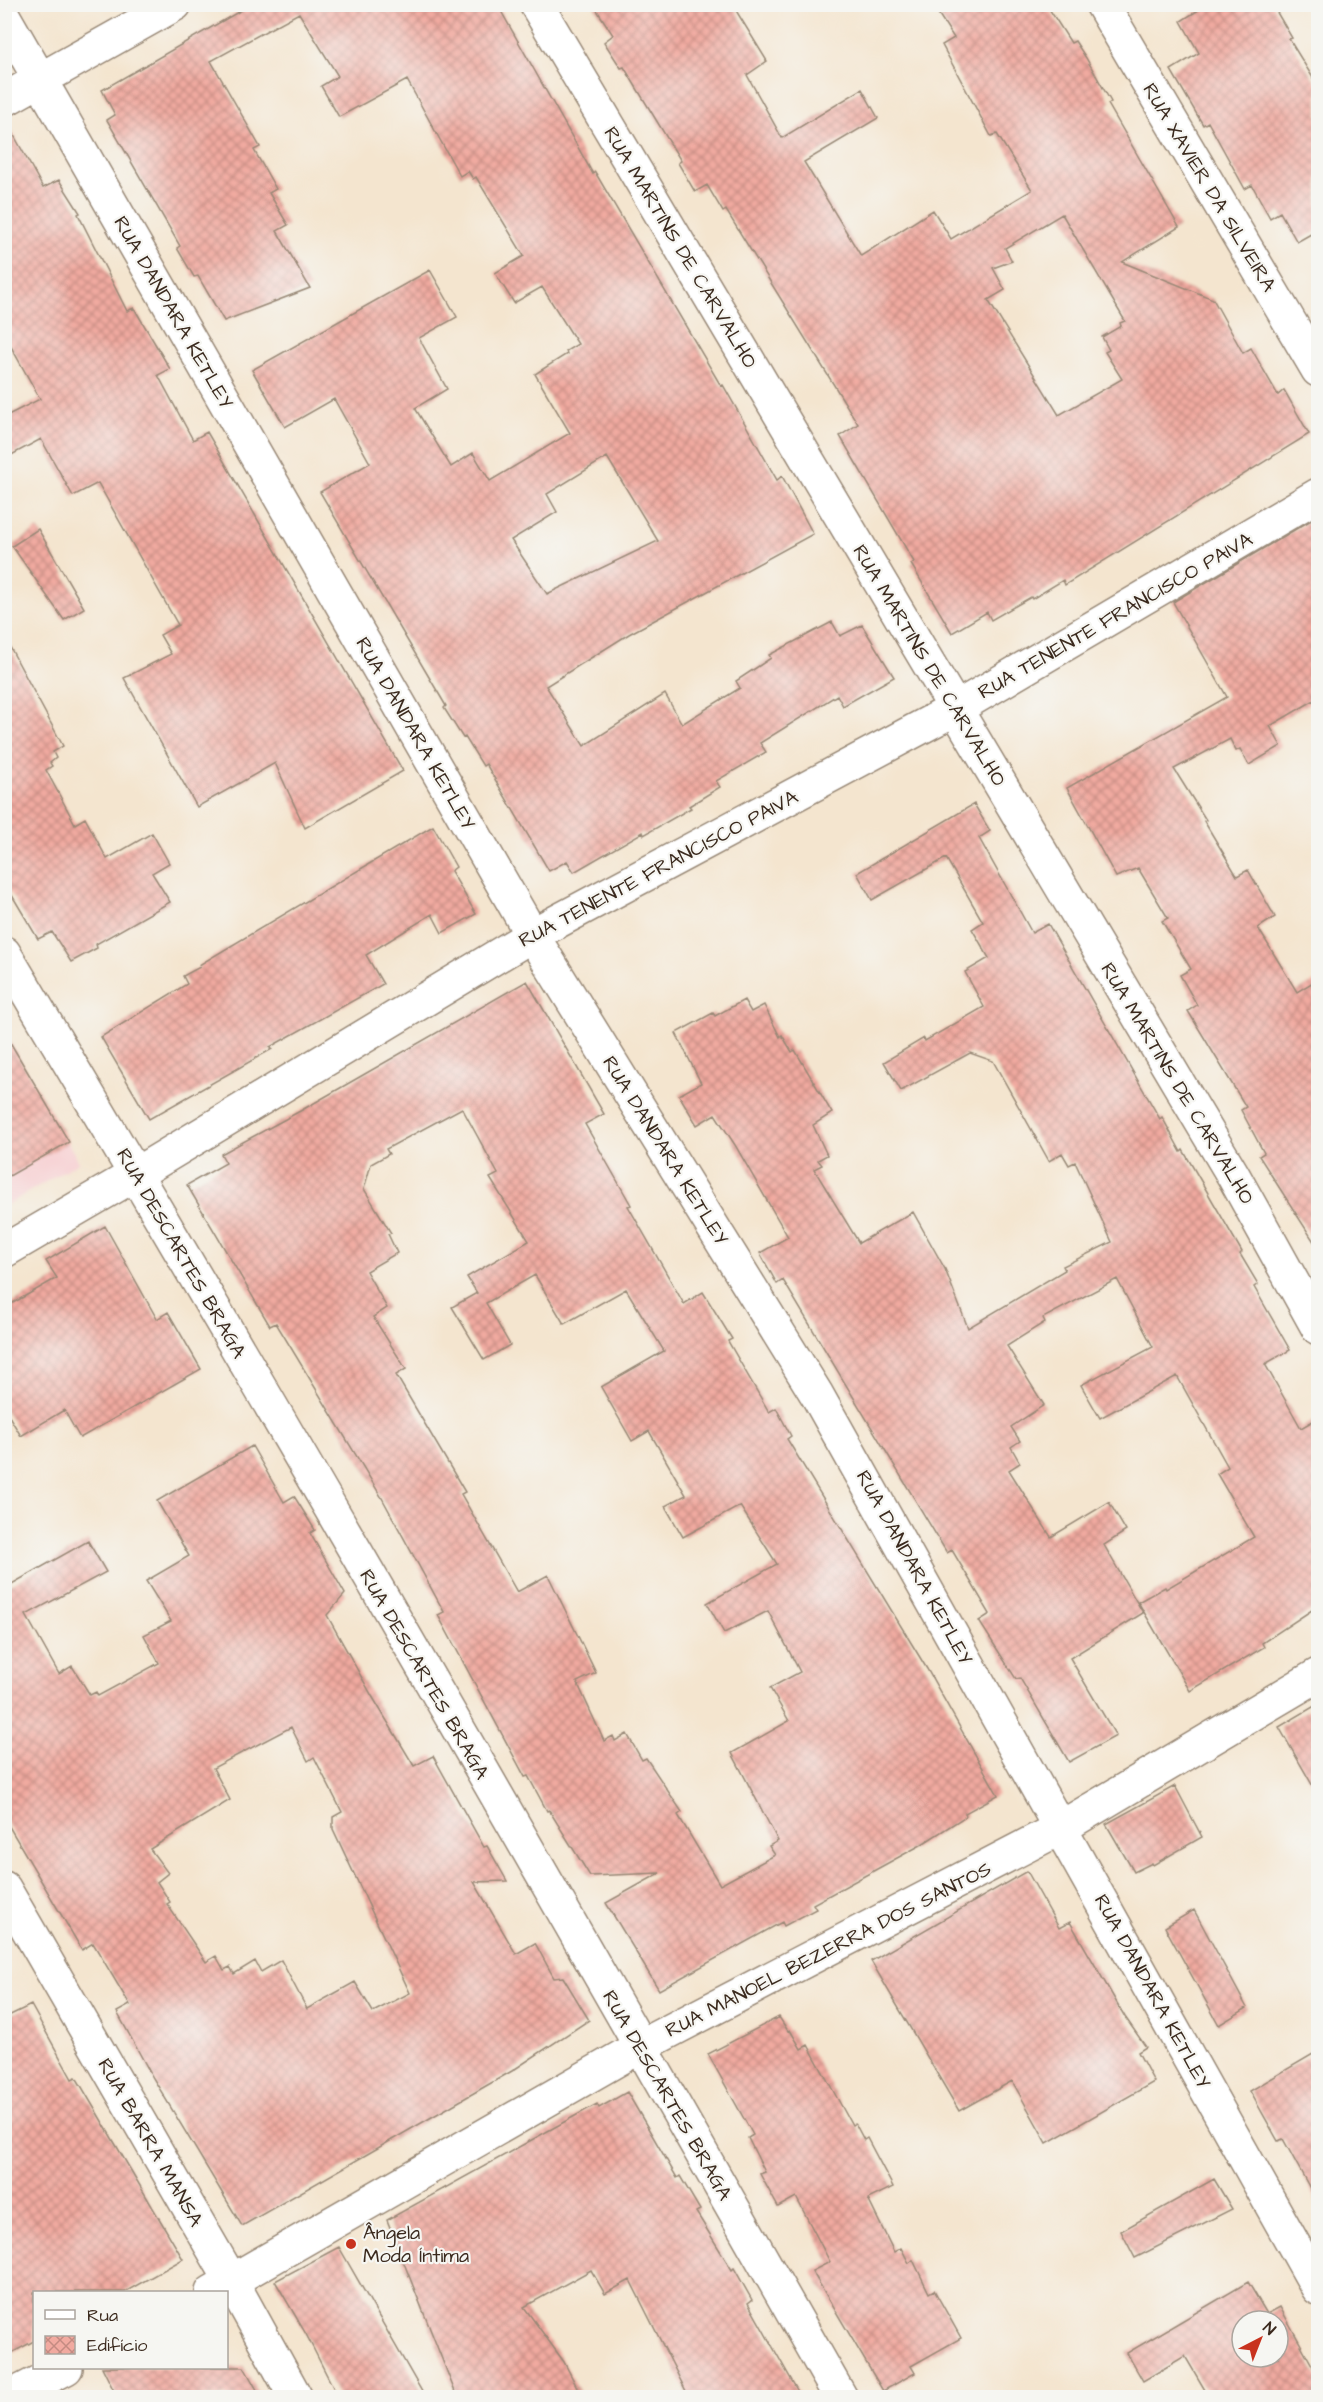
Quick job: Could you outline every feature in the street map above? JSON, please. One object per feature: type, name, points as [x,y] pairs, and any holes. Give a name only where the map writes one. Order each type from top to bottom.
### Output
[{"type":"street","points":[[4,100],[175,4]]},
{"type":"street","name":"RUA MARTINS DE CARVALHO","points":[[536,4],[1233,1175],[1318,1328]]},
{"type":"street","name":"RUA XAVIER DA SILVEIRA","points":[[1102,4],[1318,370]]},
{"type":"street","name":"RUA DANDARA KETLEY","points":[[4,17],[532,935],[818,1395],[1062,1827],[1318,2288]]},
{"type":"street","name":"RUA TENENTE FRANCISCO PAIVA","points":[[4,1251],[532,935],[956,709],[1318,495]]},
{"type":"street","name":"RUA DESCARTES BRAGA","points":[[4,953],[136,1174],[641,2046],[841,2397]]},
{"type":"street","name":"RUA MANOEL BEZERRA DOS SANTOS","points":[[222,2287],[641,2046],[1062,1827],[1318,1675]]},
{"type":"street","name":"RUA BARRA MANSA","points":[[4,1888],[222,2287]]},
{"type":"street","name":"RUA BARRA MANSA","points":[[228,2296],[296,2397]]},
{"type":"street","points":[[8,2397],[59,2381]]},
{"type":"shaded area","points":[[4,1032],[79,1162],[5,1206],[4,1206]]},
{"type":"building","points":[[252,4],[497,4],[593,174],[595,172],[721,386],[723,385],[777,480],[782,476],[813,534],[629,634],[546,686],[584,746],[665,694],[682,724],[740,688],[736,681],[771,658],[769,655],[832,622],[840,636],[862,625],[894,677],[843,706],[837,695],[760,743],[766,752],[716,781],[720,787],[689,806],[691,808],[644,835],[643,832],[574,872],[567,861],[549,871],[486,764],[483,766],[444,708],[446,706],[320,492],[370,463],[334,399],[285,427],[252,370],[430,270],[457,317],[419,338],[447,389],[415,408],[451,467],[473,453],[490,481],[570,433],[535,374],[567,354],[566,351],[578,344],[542,287],[514,303],[495,273],[524,256],[476,177],[473,179],[468,171],[460,176],[407,80],[339,117],[321,86],[338,76],[299,13],[211,61],[260,147],[254,150],[276,189],[269,193],[288,225],[277,231],[310,288],[224,321],[198,276],[194,277],[177,248],[180,246],[107,120],[115,115],[102,90]],"holes":[[[607,457],[658,541],[547,594],[511,540],[557,512],[547,494]]]},
{"type":"building","points":[[593,4],[732,4],[767,61],[747,75],[782,138],[862,89],[878,118],[804,162],[861,256],[933,210],[951,239],[1032,190],[997,134],[991,136],[942,45],[954,38],[932,4],[1046,4],[1071,43],[1075,41],[1086,58],[1111,102],[1108,104],[1179,227],[1122,262],[1213,299],[1243,353],[1251,348],[1278,395],[1284,390],[1309,434],[1065,585],[1063,580],[991,620],[987,612],[952,633],[911,564],[914,562],[840,436],[858,424],[726,210],[723,212],[707,185],[695,192],[678,163],[681,161],[624,67],[621,68],[604,42],[613,35]],"holes":[[[1062,214],[1125,321],[1120,323],[1121,326],[1102,337],[1109,350],[1105,352],[1122,379],[1059,415],[988,300],[1005,290],[993,268],[1012,261],[1005,248]]]},
{"type":"building","points":[[1208,4],[1272,4],[1292,38],[1289,39],[1318,86],[1318,230],[1297,242],[1280,212],[1270,218],[1252,185],[1245,189],[1208,122],[1203,125],[1171,70],[1199,53],[1181,21]]},
{"type":"building","points":[[5,119],[43,188],[59,180],[80,213],[78,214],[127,311],[134,308],[170,369],[158,375],[193,440],[207,432],[403,771],[305,828],[275,763],[197,807],[124,678],[171,654],[160,635],[178,625],[98,483],[73,496],[41,439],[4,459],[4,417],[40,399],[4,334]]},
{"type":"building","points":[[1318,516],[1318,698],[1270,726],[1281,746],[1249,765],[1240,749],[1236,751],[1230,739],[1174,769],[1237,876],[1248,870],[1275,917],[1258,928],[1297,992],[1318,979],[1318,1248],[1259,1156],[1264,1153],[1241,1110],[1246,1107],[1188,1011],[1197,1005],[1180,975],[1191,969],[1162,921],[1168,918],[1138,868],[1116,877],[1067,788],[1227,697],[1173,602]]},
{"type":"building","points":[[38,529],[84,608],[64,620],[12,546]]},
{"type":"building","points":[[4,636],[63,746],[53,752],[56,758],[50,763],[52,766],[46,770],[75,824],[85,818],[107,859],[152,833],[169,863],[152,873],[170,902],[96,944],[97,948],[71,962],[52,932],[38,939],[4,882]]},
{"type":"building","points":[[974,804],[990,831],[979,838],[1032,933],[1048,924],[1160,1119],[1162,1117],[1181,1152],[1183,1150],[1242,1252],[1240,1254],[1258,1284],[1254,1287],[1290,1350],[1265,1364],[1301,1428],[1318,1418],[1318,1606],[1262,1643],[1264,1647],[1190,1691],[1138,1602],[1165,1587],[1166,1589],[1254,1537],[1217,1474],[1228,1467],[1177,1376],[1100,1418],[1081,1385],[1153,1347],[1117,1279],[1043,1318],[1045,1322],[1007,1346],[1044,1405],[1011,1427],[1020,1441],[1011,1447],[1020,1463],[1009,1470],[1051,1537],[1109,1502],[1126,1531],[1104,1545],[1143,1613],[1070,1658],[1116,1736],[1069,1762],[1020,1678],[1016,1679],[979,1621],[990,1614],[952,1550],[947,1553],[783,1280],[777,1284],[760,1253],[788,1237],[735,1145],[715,1114],[697,1125],[679,1095],[701,1083],[676,1033],[713,1013],[715,1016],[744,1000],[751,1012],[764,1005],[780,1037],[782,1035],[792,1052],[795,1050],[832,1113],[813,1125],[827,1155],[818,1160],[822,1165],[814,1169],[859,1243],[913,1212],[945,1269],[968,1328],[1065,1270],[1063,1266],[1112,1242],[1075,1162],[1069,1165],[1062,1153],[1049,1161],[993,1061],[970,1053],[901,1091],[884,1062],[984,1007],[965,972],[989,958],[972,929],[983,922],[946,858],[872,900],[857,873]]},
{"type":"building","points":[[433,826],[456,867],[451,871],[476,914],[442,933],[432,914],[366,955],[383,984],[270,1047],[272,1049],[149,1119],[101,1037],[187,984],[183,976],[200,967],[199,965]]},
{"type":"building","points":[[527,981],[604,1114],[585,1124],[631,1205],[628,1206],[684,1304],[703,1292],[732,1339],[728,1341],[769,1412],[776,1408],[791,1436],[787,1439],[927,1669],[998,1795],[965,1813],[966,1816],[919,1846],[813,1904],[816,1909],[784,1926],[782,1922],[659,1990],[606,1903],[660,1873],[590,1876],[549,1810],[547,1811],[528,1776],[525,1777],[438,1615],[444,1612],[382,1498],[276,1323],[270,1326],[187,1185],[226,1163],[221,1154]],"holes":[[[462,1108],[498,1174],[490,1178],[529,1241],[467,1277],[477,1293],[452,1307],[484,1360],[510,1345],[486,1303],[535,1275],[564,1324],[626,1289],[664,1351],[601,1387],[632,1441],[649,1431],[686,1495],[665,1506],[683,1537],[740,1506],[777,1564],[707,1603],[724,1633],[768,1611],[800,1672],[770,1688],[789,1721],[732,1753],[778,1841],[769,1846],[775,1855],[720,1885],[678,1815],[682,1812],[646,1758],[642,1760],[627,1734],[615,1741],[613,1736],[604,1741],[577,1682],[596,1673],[548,1575],[517,1592],[461,1494],[465,1492],[396,1375],[406,1369],[373,1317],[387,1308],[366,1271],[397,1253],[388,1234],[391,1233],[364,1189],[371,1164],[389,1154],[386,1149]]]},
{"type":"building","points":[[4,1032],[69,1142],[4,1179]]},
{"type":"building","points":[[105,1226],[157,1319],[168,1312],[201,1369],[80,1438],[64,1410],[21,1436],[4,1408],[4,1308],[57,1278],[46,1261]]},
{"type":"building","points":[[252,1446],[284,1502],[294,1496],[315,1530],[310,1533],[345,1594],[327,1615],[414,1766],[433,1756],[484,1847],[487,1846],[507,1881],[474,1882],[516,1954],[535,1943],[554,1978],[563,1977],[589,2020],[512,2071],[242,2226],[153,2078],[117,2012],[130,2005],[93,1943],[82,1950],[4,1818],[4,1576],[10,1585],[88,1541],[106,1572],[26,1615],[59,1674],[72,1666],[90,1695],[96,1692],[98,1696],[159,1663],[144,1635],[171,1621],[146,1581],[189,1556],[157,1501]],"holes":[[[291,1727],[308,1761],[314,1757],[342,1812],[333,1817],[333,1829],[410,1993],[373,2012],[355,1982],[307,2009],[281,1960],[261,1972],[255,1961],[234,1974],[230,1967],[224,1970],[216,1956],[206,1962],[167,1904],[170,1902],[157,1882],[168,1873],[150,1849],[230,1800],[213,1768]]]},
{"type":"building","points":[[1318,1704],[1318,1795],[1279,1727]]},
{"type":"building","points":[[1175,1786],[1202,1837],[1153,1865],[1152,1863],[1134,1872],[1106,1824]]},
{"type":"building","points":[[1027,1871],[1059,1928],[1070,1922],[1125,2017],[1146,2047],[1138,2052],[1154,2082],[1047,2143],[1012,2081],[959,2111],[871,1961]]},
{"type":"building","points":[[1194,1910],[1247,2008],[1219,2025],[1165,1927]]},
{"type":"building","points":[[31,2005],[72,2079],[76,2077],[183,2259],[127,2291],[33,2291],[33,2342],[4,2357],[4,2018]]},
{"type":"building","points":[[779,2017],[801,2049],[808,2045],[852,2125],[855,2123],[864,2140],[867,2138],[893,2187],[868,2199],[894,2252],[901,2248],[909,2263],[913,2260],[929,2293],[934,2290],[961,2338],[911,2366],[915,2373],[883,2391],[812,2271],[830,2262],[796,2197],[778,2207],[760,2174],[765,2172],[748,2138],[753,2135],[708,2054]]},
{"type":"building","points":[[1318,2051],[1318,2203],[1283,2139],[1278,2141],[1250,2091]]},
{"type":"building","points":[[627,2092],[677,2178],[680,2176],[700,2210],[696,2212],[732,2270],[734,2268],[752,2300],[748,2303],[801,2397],[689,2397],[630,2280],[605,2294],[591,2270],[524,2307],[564,2362],[582,2397],[457,2397],[387,2220],[597,2104],[599,2108]]},
{"type":"building","points":[[1214,2179],[1232,2209],[1135,2258],[1121,2231]]},
{"type":"building","points":[[339,2247],[425,2397],[338,2397],[306,2334],[275,2281]]},
{"type":"building","points":[[1248,2282],[1264,2309],[1230,2309],[1230,2369],[1290,2369],[1290,2325],[1318,2376],[1318,2397],[1209,2397],[1185,2356],[1143,2381],[1127,2353]]},
{"type":"building","points":[[244,2367],[261,2397],[117,2397],[103,2369]]},
{"type":"place","name":"Ângela Moda Íntima","points":[[351,2244]]}]
